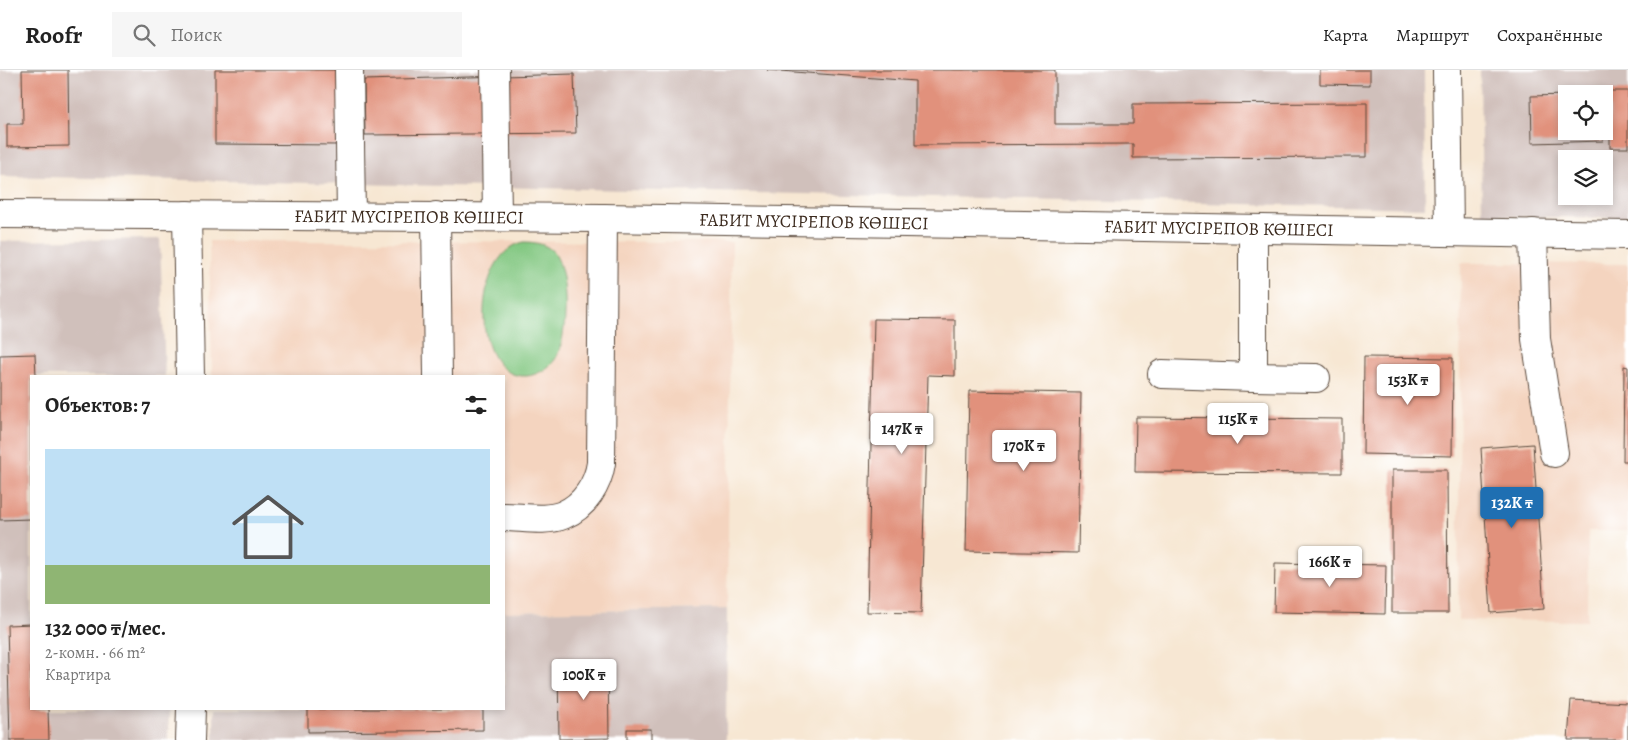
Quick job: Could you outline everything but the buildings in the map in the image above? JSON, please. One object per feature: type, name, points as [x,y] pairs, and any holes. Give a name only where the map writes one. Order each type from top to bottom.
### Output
[{"type":"main road","points":[[349,70],[351,216]]},
{"type":"main road","points":[[495,70],[497,217]]},
{"type":"main road","points":[[1447,70],[1449,232]]},
{"type":"main road","name":"ҒАБИТ МҮСІРЕПОВ КӨШЕСІ","points":[[0,214],[603,218],[1628,235]]},
{"type":"main road","points":[[187,215],[190,375]]},
{"type":"main road","points":[[436,216],[438,375]]},
{"type":"main road","points":[[505,517],[563,515],[594,489],[599,476],[601,462],[603,218]]},
{"type":"main road","points":[[1253,229],[1253,377]]},
{"type":"main road","points":[[1533,233],[1536,339],[1554,453]]},
{"type":"main road","points":[[1162,374],[1316,378]]},
{"type":"main road","points":[[190,740],[191,710]]},
{"type":"shaded area","points":[[0,70],[1424,70],[1425,208],[0,176]]},
{"type":"shaded area","points":[[1480,70],[1628,70],[1628,218],[1482,216]]},
{"type":"shaded area","points":[[160,239],[165,375],[30,375],[30,710],[169,710],[168,740],[0,740],[0,241]]},
{"type":"shaded area","points":[[209,241],[732,242],[727,609],[505,612],[505,375],[212,375]]},
{"type":"shaded area","points":[[1461,263],[1628,264],[1628,531],[1588,531],[1587,621],[1458,620]]},
{"type":"shaded area","points":[[727,609],[726,740],[214,740],[214,710],[505,710],[505,612]]},
{"type":"green space","points":[[524,242],[541,244],[555,254],[560,264],[565,291],[563,336],[556,358],[543,370],[527,376],[508,372],[495,358],[487,338],[484,315],[486,290],[494,268],[507,251]]}]
